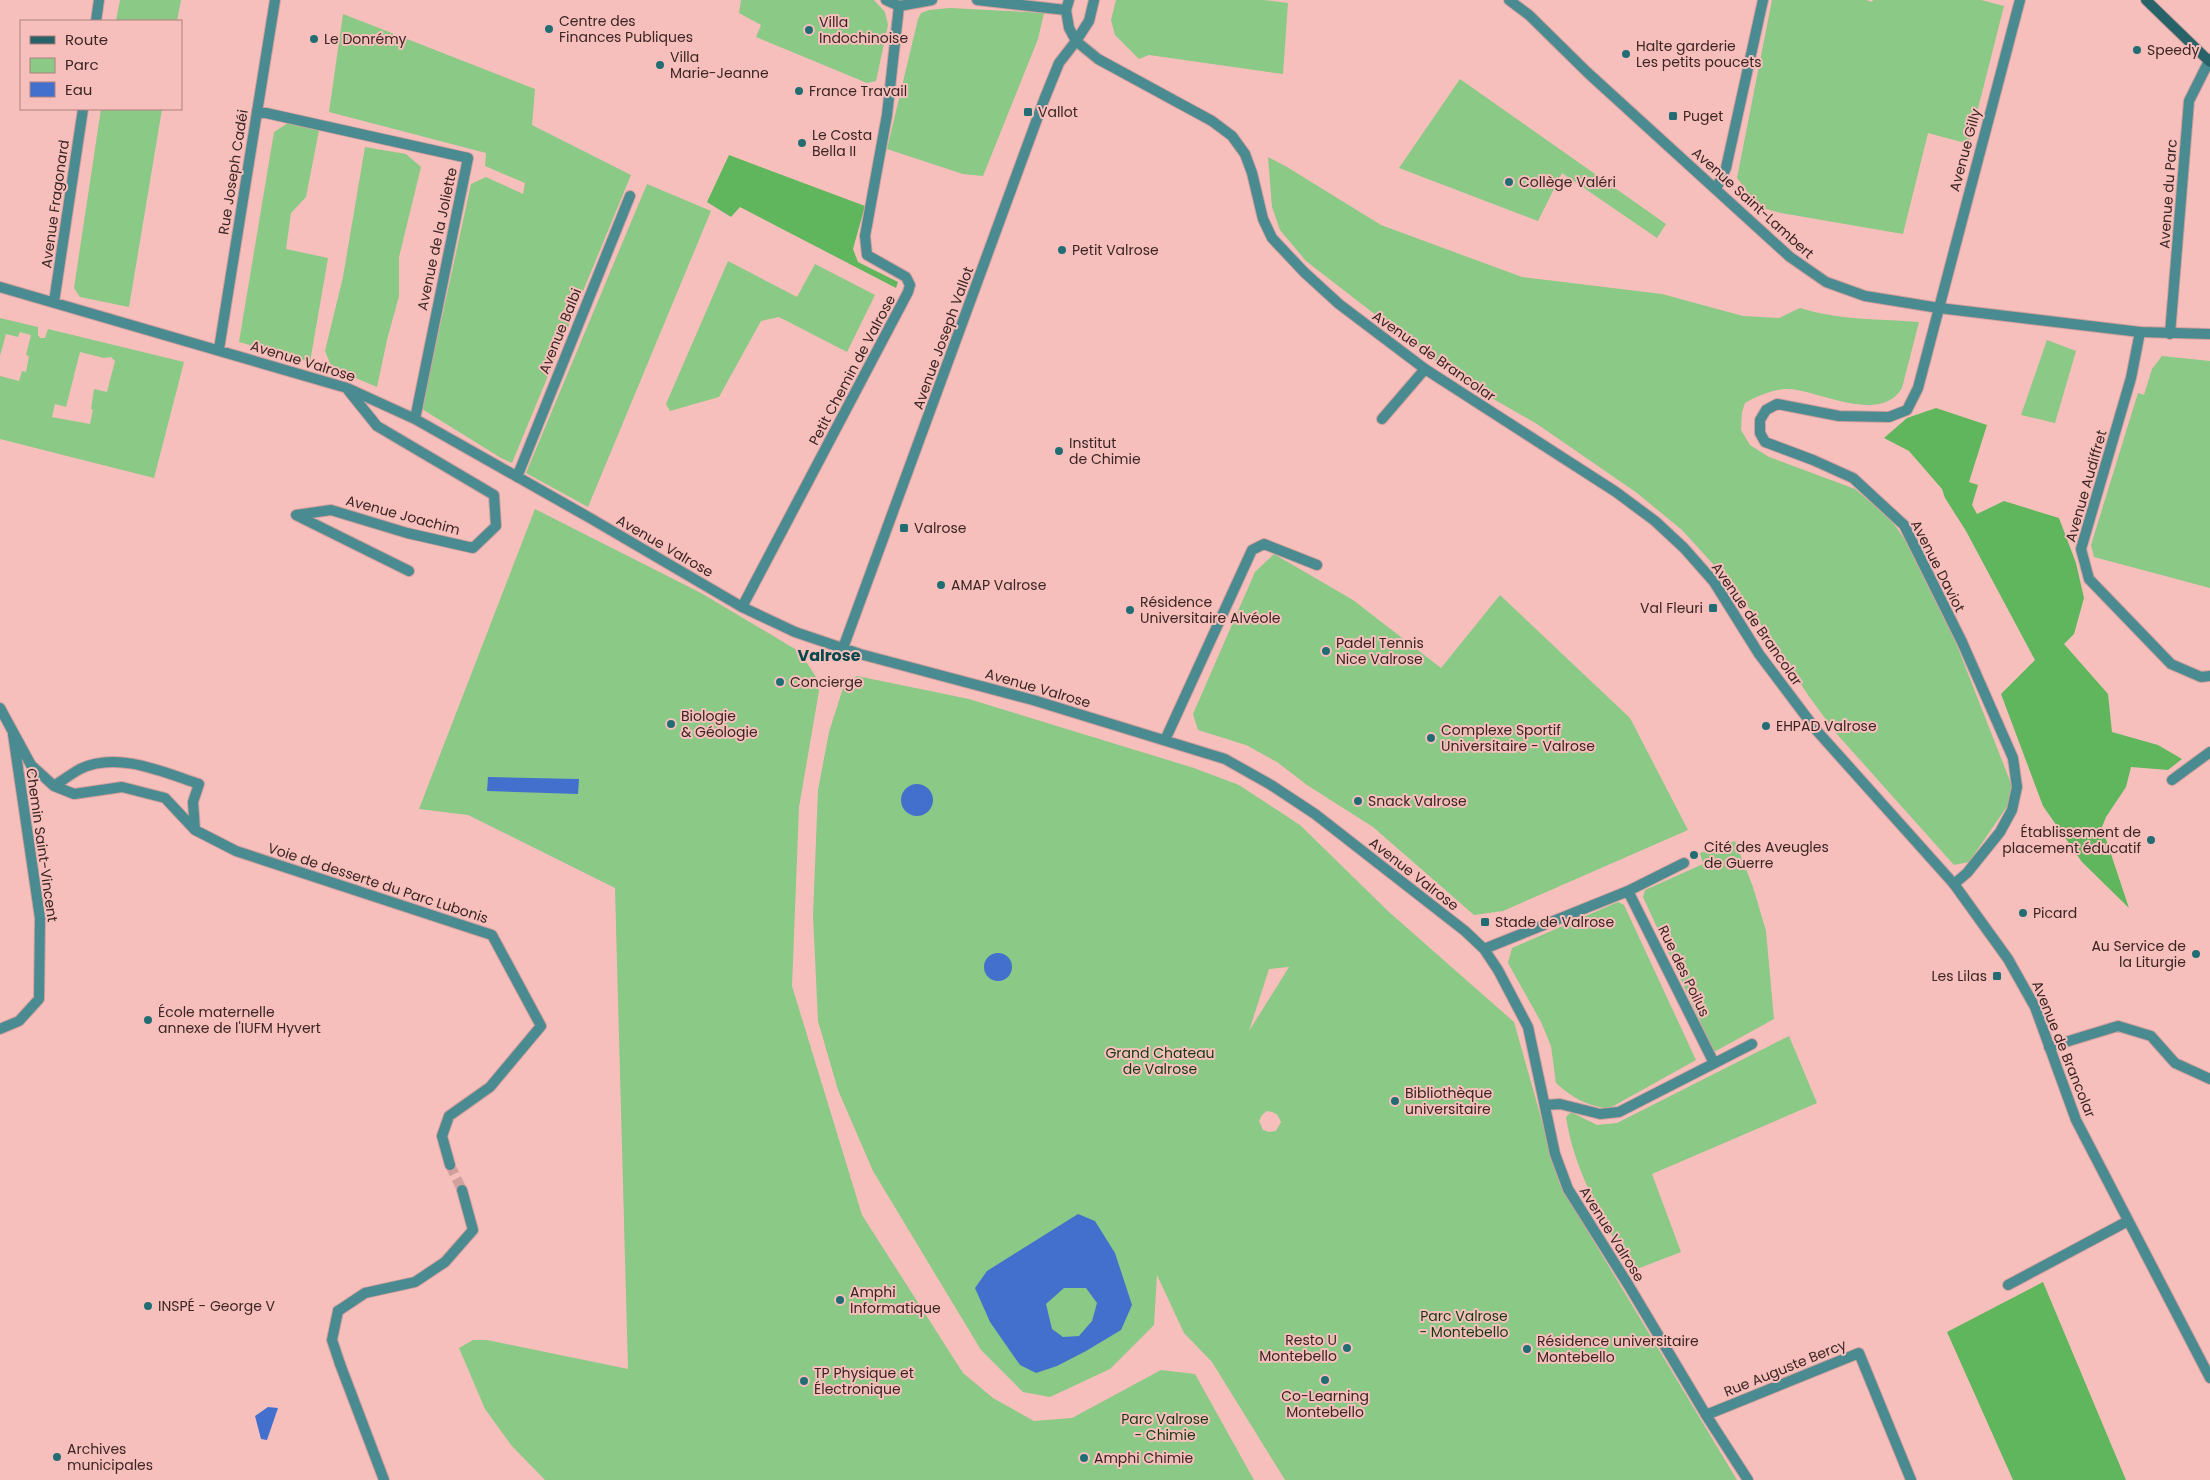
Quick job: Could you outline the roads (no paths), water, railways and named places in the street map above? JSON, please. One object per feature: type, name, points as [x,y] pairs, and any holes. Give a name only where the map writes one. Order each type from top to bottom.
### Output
[{"type":"main road","points":[[2146,0],[2210,60]]},
{"type":"street","points":[[96,20],[99,0]]},
{"type":"street","name":"Rue Joseph Cadéi","points":[[219,349],[275,0]]},
{"type":"street","points":[[886,0],[899,6],[932,0]]},
{"type":"street","points":[[978,0],[1068,5],[1069,28],[1076,41]]},
{"type":"street","name":"Avenue Joseph Vallot","points":[[843,648],[1058,63],[1089,21],[1094,0]]},
{"type":"street","name":"Avenue Saint-Lambert","points":[[1509,0],[1528,15],[1588,73],[1790,257],[1826,282],[1865,296],[1939,308],[2140,332],[2210,334]]},
{"type":"street","points":[[1716,189],[1726,168],[1763,0]]},
{"type":"street","name":"Avenue Gilly","points":[[1939,308],[2020,0]]},
{"type":"street","name":"Petit Chemin de Valrose","points":[[742,607],[910,285],[906,277],[867,255],[865,236],[887,114],[899,6]]},
{"type":"street","name":"Avenue de Brancolar","points":[[1076,41],[1098,59],[1212,121],[1232,136],[1245,154],[1252,173],[1263,219],[1272,238],[1304,272],[1339,304],[1425,369],[1616,492],[1655,521],[1684,548],[1714,582],[1759,654],[1817,731],[1954,884],[2026,986],[2043,1027],[2076,1120],[2210,1378]]},
{"type":"street","name":"Avenue du Parc","points":[[2170,334],[2189,101],[2210,60]]},
{"type":"street","name":"Avenue Fragonard","points":[[54,302],[83,110]]},
{"type":"street","name":"Avenue de la Joliette","points":[[257,111],[468,158],[415,419]]},
{"type":"street","name":"Avenue Balbi","points":[[517,476],[630,196]]},
{"type":"street","name":"Avenue Valrose","points":[[0,287],[219,349],[346,388],[415,419],[742,607],[795,632],[843,648],[1033,700],[1225,760],[1271,785],[1315,814],[1465,931],[1484,949],[1512,994],[1528,1028],[1555,1154],[1568,1189],[1629,1286],[1706,1415],[1748,1480]]},
{"type":"street","name":"Avenue Daviot","points":[[1939,308],[1918,388],[1907,410],[1889,417],[1839,416],[1777,404],[1766,410],[1760,420],[1760,433],[1765,442],[1813,460],[1853,478],[1904,525],[1962,642],[2013,758],[2017,787],[2012,810],[2000,832],[1967,873],[1954,884]]},
{"type":"street","name":"Avenue Audiffret","points":[[2140,332],[2131,378],[2081,549],[2089,579],[2171,664],[2201,676],[2210,676]]},
{"type":"street","points":[[1382,419],[1425,369]]},
{"type":"street","name":"Avenue Joachim","points":[[346,388],[377,426],[494,495],[496,526],[473,548],[407,533],[331,510],[296,515],[409,571]]},
{"type":"street","points":[[1165,740],[1252,550],[1264,544],[1317,565]]},
{"type":"street","points":[[0,708],[31,765],[54,786],[81,768],[113,761],[154,768],[199,784],[193,802],[195,830]]},
{"type":"street","name":"Chemin Saint-Vincent","points":[[0,1029],[19,1021],[39,1000],[40,918],[13,734]]},
{"type":"street","points":[[2172,780],[2210,752]]},
{"type":"street","name":"Voie de desserte du Parc Lubonis","points":[[54,786],[74,794],[122,787],[165,798],[195,830],[236,850],[492,935],[541,1026],[490,1087],[449,1116],[442,1136],[450,1165]]},
{"type":"street","points":[[1484,949],[1628,891],[1684,863]]},
{"type":"street","name":"Rue des Poilus","points":[[1628,891],[1714,1063]]},
{"type":"street","points":[[2049,1047],[2118,1026],[2151,1036],[2175,1063],[2210,1079]]},
{"type":"street","points":[[1545,1106],[1560,1104],[1600,1114],[1619,1112],[1752,1044]]},
{"type":"street","points":[[384,1480],[332,1340],[338,1311],[365,1293],[415,1282],[445,1262],[473,1230],[462,1190]]},
{"type":"street","points":[[2008,1285],[2128,1221]]},
{"type":"street","name":"Rue Auguste Bercy","points":[[1706,1415],[1858,1353],[1911,1480]]},
{"type":"water","points":[[488,777],[579,779],[578,794],[487,791]]},
{"type":"water","points":[[917,784],[929,788],[933,800],[929,812],[917,816],[905,812],[901,800],[905,788]]},
{"type":"water","points":[[998,953],[1008,957],[1012,967],[1008,977],[998,981],[988,977],[984,967],[988,957]]},
{"type":"water","points":[[1078,1214],[1095,1221],[1115,1253],[1132,1305],[1121,1330],[1057,1366],[1036,1373],[1020,1365],[990,1322],[975,1288],[987,1271]],"holes":[[[1064,1288],[1086,1288],[1097,1303],[1092,1321],[1079,1336],[1063,1337],[1052,1329],[1046,1304]]]},
{"type":"water","points":[[268,1407],[278,1408],[267,1440],[261,1439],[255,1416]]},
{"type":"tunnel","points":[[450,1165],[462,1190]]},
{"type":"place","name":"Centre des Finances Publiques","points":[[549,29]]},
{"type":"place","name":"Villa Indochinoise","points":[[809,30]]},
{"type":"place","name":"Le Donrémy","points":[[314,39]]},
{"type":"place","name":"Speedy","points":[[2137,50]]},
{"type":"place","name":"Halte garderie Les petits poucets","points":[[1626,54]]},
{"type":"place","name":"Villa Marie-Jeanne","points":[[660,65]]},
{"type":"place","name":"France Travail","points":[[799,91]]},
{"type":"place","name":"Vallot","points":[[1028,112]]},
{"type":"place","name":"Puget","points":[[1673,116]]},
{"type":"place","name":"Le Costa Bella II","points":[[802,143]]},
{"type":"place","name":"Collège Valéri","points":[[1509,182]]},
{"type":"place","name":"Petit Valrose","points":[[1062,250]]},
{"type":"place","name":"Institut de Chimie","points":[[1059,451]]},
{"type":"place","name":"Valrose","points":[[904,528]]},
{"type":"place","name":"AMAP Valrose","points":[[941,585]]},
{"type":"place","name":"Val Fleuri","points":[[1713,608]]},
{"type":"place","name":"Résidence Universitaire Alvéole","points":[[1130,610]]},
{"type":"place","name":"Padel Tennis Nice Valrose","points":[[1326,651]]},
{"type":"place","name":"Concierge","points":[[780,682]]},
{"type":"place","name":"Biologie & Géologie","points":[[671,724]]},
{"type":"place","name":"EHPAD Valrose","points":[[1766,726]]},
{"type":"place","name":"Complexe Sportif Universitaire - Valrose","points":[[1431,738]]},
{"type":"place","name":"Snack Valrose","points":[[1358,801]]},
{"type":"place","name":"Établissement de placement éducatif","points":[[2151,840]]},
{"type":"place","name":"Cité des Aveugles de Guerre","points":[[1694,855]]},
{"type":"place","name":"Picard","points":[[2023,913]]},
{"type":"place","name":"Stade de Valrose","points":[[1485,922]]},
{"type":"place","name":"Au Service de la Liturgie","points":[[2196,954]]},
{"type":"place","name":"Les Lilas","points":[[1997,976]]},
{"type":"place","name":"École maternelle annexe de l'IUFM Hyvert","points":[[148,1020]]},
{"type":"place","name":"Bibliothèque universitaire","points":[[1395,1101]]},
{"type":"place","name":"Amphi Informatique","points":[[840,1300]]},
{"type":"place","name":"INSPÉ - George V","points":[[148,1306]]},
{"type":"place","name":"Resto U Montebello","points":[[1347,1348]]},
{"type":"place","name":"Résidence universitaire Montebello","points":[[1527,1349]]},
{"type":"place","name":"Co-Learning Montebello","points":[[1325,1380]]},
{"type":"place","name":"TP Physique et Électronique","points":[[804,1381]]},
{"type":"place","name":"Archives municipales","points":[[57,1457]]},
{"type":"place","name":"Amphi Chimie","points":[[1084,1458]]},
{"type":"district","name":"Valrose","points":[[829,655]]},
{"type":"park label","name":"Grand Chateau de Valrose","points":[[1160,1062]]},
{"type":"park label","name":"Parc Valrose - Montebello","points":[[1464,1324]]},
{"type":"park label","name":"Parc Valrose - Chimie","points":[[1165,1428]]}]
